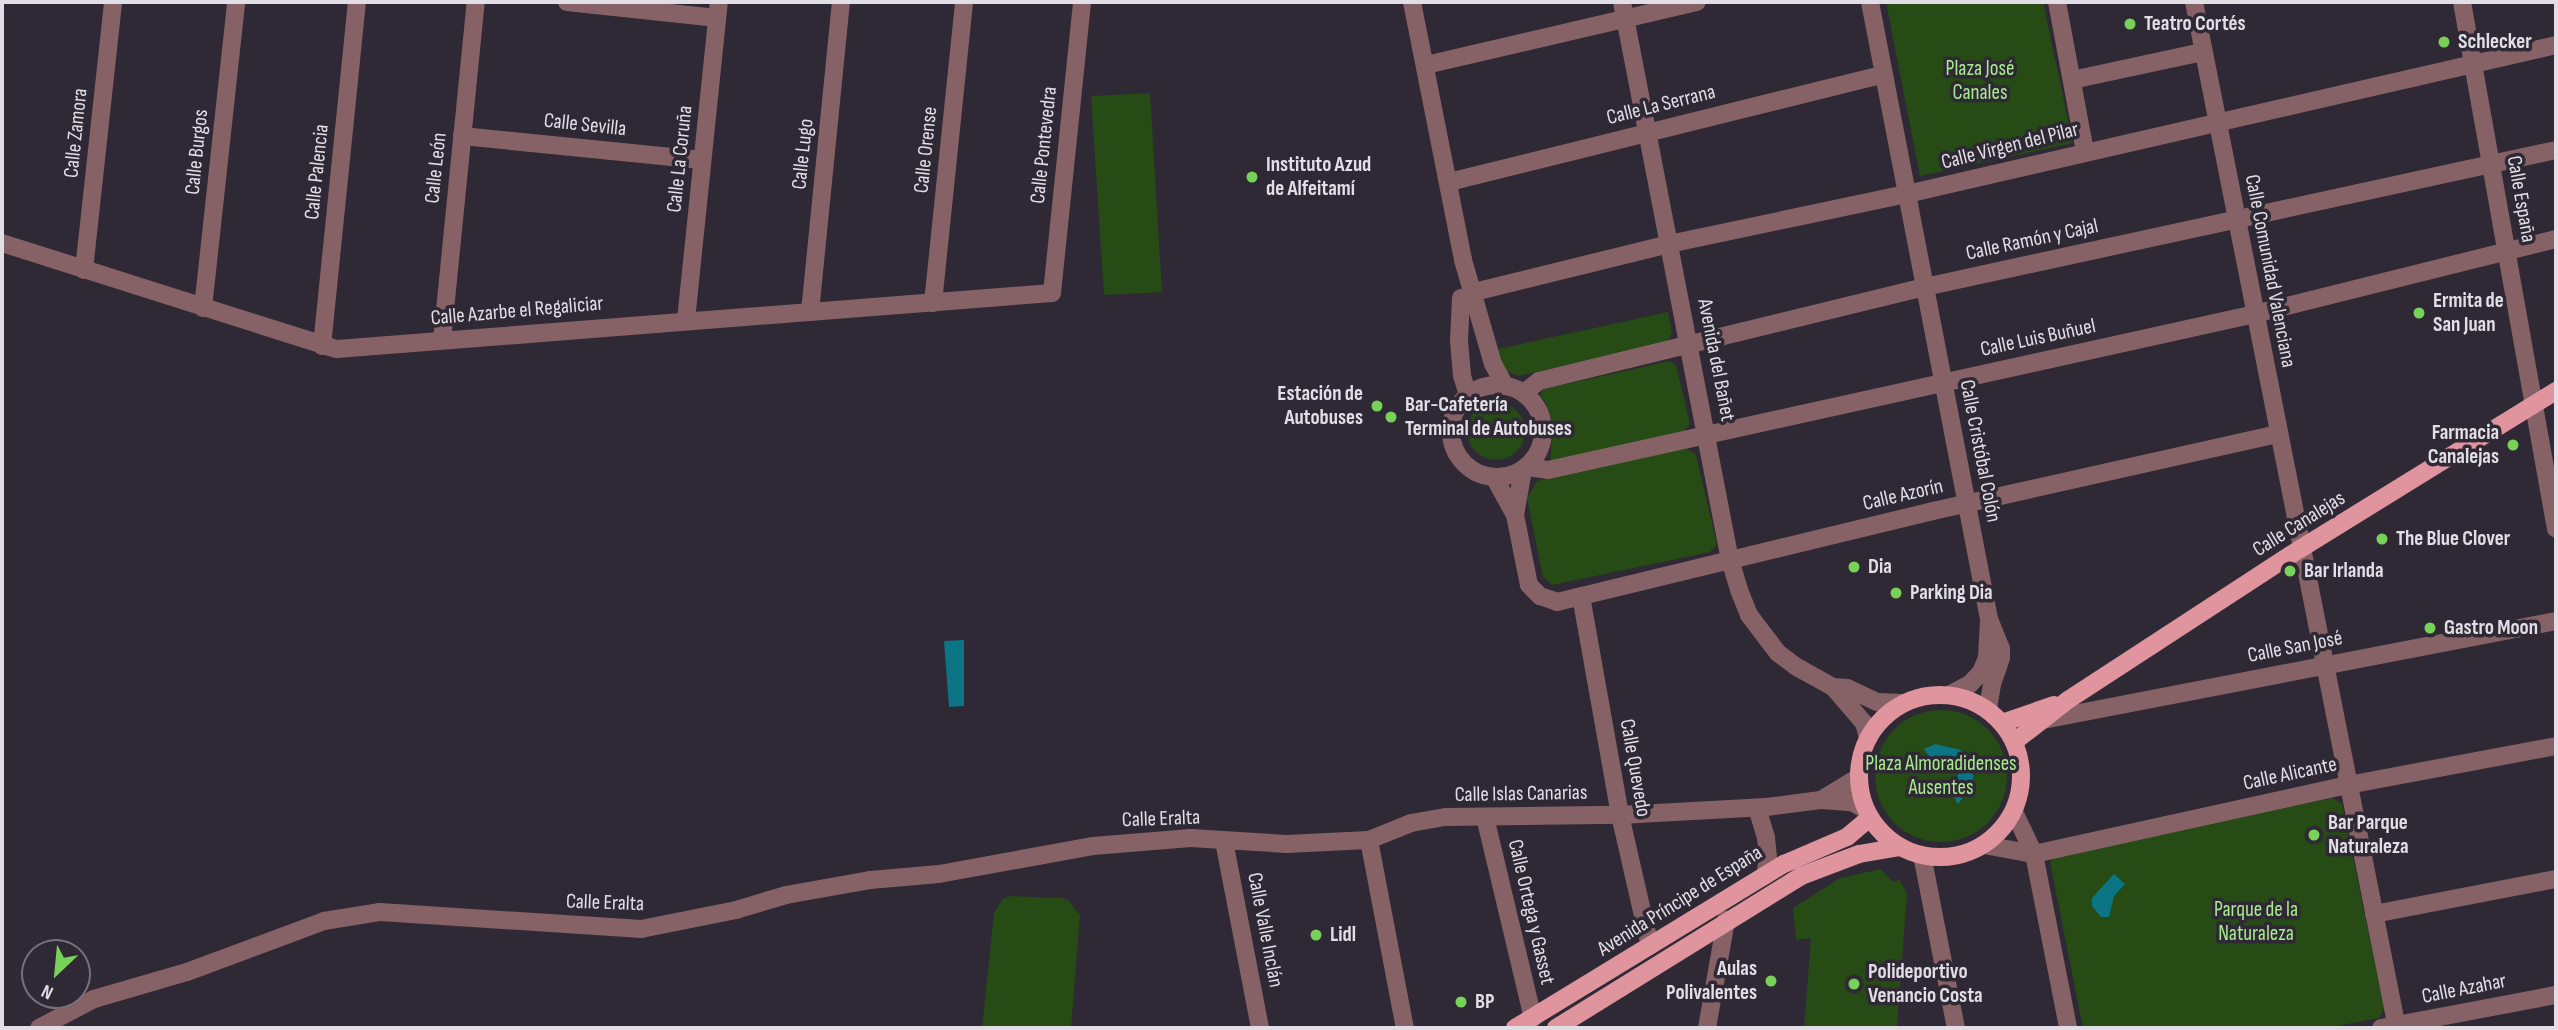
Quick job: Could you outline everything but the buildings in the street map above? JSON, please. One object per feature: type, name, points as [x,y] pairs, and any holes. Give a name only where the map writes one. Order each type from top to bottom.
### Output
[{"type":"main road","name":"Calle Canalejas","points":[[2014,742],[2068,700],[2300,549],[2556,391]]},
{"type":"main road","points":[[1949,695],[1988,709],[2002,723],[2014,742],[2021,765],[2021,789],[2014,812],[2001,831],[1984,845],[1954,856],[1922,855],[1900,847],[1883,834],[1868,813],[1859,777],[1868,738],[1889,712],[1903,703],[1926,696],[1949,695]]},
{"type":"main road","name":"Calle Canalejas","points":[[2002,723],[2068,700]]},
{"type":"main road","name":"Avenida Príncipe de España","points":[[1515,1028],[1784,863],[1847,837],[1868,813]]},
{"type":"main road","name":"Avenida Príncipe de España","points":[[1565,1025],[1726,920],[1821,867],[1859,854],[1900,847]]},
{"type":"street","name":"Calle Zamora","points":[[84,270],[113,2]]},
{"type":"street","name":"Calle Burgos","points":[[203,308],[236,2]]},
{"type":"street","name":"Calle Palencia","points":[[322,346],[357,2]]},
{"type":"street","name":"Calle León","points":[[442,340],[476,2]]},
{"type":"street","points":[[567,2],[718,10]]},
{"type":"street","name":"Calle Lugo","points":[[810,312],[841,2]]},
{"type":"street","name":"Calle Orense","points":[[933,303],[964,2]]},
{"type":"street","name":"Calle Pontevedra","points":[[1052,293],[1082,2]]},
{"type":"street","points":[[1412,2],[1462,260],[1460,352],[1468,395]]},
{"type":"street","points":[[1426,65],[1624,10],[1697,2]]},
{"type":"street","name":"Calle Cristóbal Colón","points":[[1870,2],[1989,619],[2001,658],[1992,684],[1988,709]]},
{"type":"street","points":[[2057,2],[2085,151]]},
{"type":"street","name":"Calle Comunidad Valenciana","points":[[2194,2],[2374,914],[2391,1027]]},
{"type":"street","name":"Calle España","points":[[2462,2],[2553,491],[2556,529]]},
{"type":"street","name":"Calle La Coruña","points":[[686,320],[718,10]]},
{"type":"street","name":"Avenida del Bañet","points":[[1624,10],[1730,560],[1749,615],[1778,653],[1833,687],[1864,723],[1868,738]]},
{"type":"street","name":"Calle Virgen del Pilar","points":[[1474,292],[1669,244],[1907,194],[2556,45]]},
{"type":"street","points":[[2072,80],[2203,52]]},
{"type":"street","name":"Calle La Serrana","points":[[1449,182],[1884,74]]},
{"type":"street","name":"Calle Sevilla","points":[[462,136],[702,160]]},
{"type":"street","name":"Calle Ramón y Cajal","points":[[1524,393],[1539,381],[1689,347],[1925,287],[2556,150]]},
{"type":"street","name":"Calle Luis Buñuel","points":[[1525,468],[1548,470],[2255,314],[2507,249],[2556,239]]},
{"type":"street","name":"Calle Azarbe el Regaliciar","points":[[2,243],[337,349],[1052,293]]},
{"type":"street","points":[[1462,260],[1474,292],[1493,364],[1505,386]]},
{"type":"street","points":[[1461,310],[1468,295],[1474,292]]},
{"type":"street","points":[[1514,515],[1525,468],[1536,456],[1544,430],[1534,403],[1524,393],[1505,386],[1486,386],[1468,395],[1458,407],[1452,421],[1451,437],[1456,452],[1465,465],[1478,474],[1494,477],[1525,468]]},
{"type":"street","name":"Calle Azorín","points":[[1514,515],[1529,584],[1539,596],[1557,602],[1967,503],[2278,434]]},
{"type":"street","points":[[1494,477],[1514,515]]},
{"type":"street","name":"Calle Quevedo","points":[[1581,596],[1620,815],[1650,946]]},
{"type":"street","name":"Calle Cristóbal Colón","points":[[1949,695],[1970,684],[1981,672],[1987,658],[1989,619]]},
{"type":"street","name":"Calle San José","points":[[2043,720],[2556,621]]},
{"type":"street","name":"Avenida del Bañet","points":[[1833,687],[1847,688],[1877,702],[1903,703]]},
{"type":"street","name":"Calle Alicante","points":[[2034,854],[2348,785],[2556,746]]},
{"type":"street","name":"Calle Islas Canarias","points":[[1821,800],[1859,777]]},
{"type":"street","name":"Calle Islas Canarias","points":[[1224,841],[1286,844],[1369,840],[1411,824],[1446,817],[1620,815],[1757,808],[1821,800],[1852,802],[1868,813]]},
{"type":"street","points":[[1757,808],[1766,838],[1768,858],[1765,876]]},
{"type":"street","points":[[2014,812],[2034,854],[2068,1028]]},
{"type":"street","name":"Calle Ortega y Gasset","points":[[1485,817],[1533,1018]]},
{"type":"street","name":"Calle Eralta","points":[[38,1028],[94,999],[175,976],[275,938],[348,916],[380,912],[641,929],[736,910],[786,895],[870,880],[939,874],[1093,846],[1191,838],[1224,841]]},
{"type":"street","points":[[1369,840],[1405,1028]]},
{"type":"street","name":"Calle Valle Inclán","points":[[1224,841],[1260,1028]]},
{"type":"street","points":[[1984,845],[2034,854]]},
{"type":"street","points":[[1922,855],[1955,1028]]},
{"type":"street","points":[[2374,914],[2556,879]]},
{"type":"street","points":[[1707,1028],[1726,920]]},
{"type":"street","name":"Calle Azahar","points":[[2391,1027],[2556,995]]},
{"type":"green space","name":"Plaza José Canales","points":[[1886,2],[2043,2],[2073,143],[1920,176]]},
{"type":"green space","points":[[1150,93],[1162,292],[1104,295],[1091,96]]},
{"type":"green space","points":[[1668,312],[1672,332],[1667,342],[1518,376],[1503,369],[1498,349]]},
{"type":"green space","points":[[1670,361],[1676,365],[1690,424],[1683,432],[1550,462],[1553,424],[1545,401],[1540,396],[1543,389]]},
{"type":"green space","points":[[1490,402],[1502,402],[1517,410],[1525,425],[1525,437],[1517,452],[1502,460],[1490,460],[1475,452],[1467,437],[1467,425],[1475,410]]},
{"type":"green space","points":[[1685,448],[1696,455],[1717,544],[1710,552],[1552,585],[1543,577],[1527,498],[1537,481]]},
{"type":"green space","name":"Plaza Almoradidenses Ausentes","points":[[1941,710],[1966,715],[1988,729],[2002,751],[2007,776],[2002,801],[1988,823],[1966,837],[1941,842],[1916,837],[1894,823],[1880,801],[1875,776],[1880,751],[1894,729],[1916,715]]},
{"type":"green space","name":"Parque de la Naturaleza","points":[[2333,798],[2342,804],[2384,1009],[2379,1018],[2326,1028],[2083,1028],[2050,862],[2057,853]]},
{"type":"green space","name":"Polideportivo Venancio Costa","points":[[1881,869],[1893,882],[1900,880],[1907,894],[1897,1028],[1804,1028],[1811,938],[1796,940],[1793,908],[1840,878]]},
{"type":"green space","points":[[1011,896],[1061,898],[1068,900],[1080,915],[1071,1028],[982,1028],[994,913],[1003,899]]},
{"type":"water","points":[[964,640],[964,706],[949,707],[944,641]]},
{"type":"water","points":[[1935,744],[1961,750],[1973,768],[1973,784],[1958,804],[1950,790],[1958,783],[1958,767],[1947,758],[1932,760],[1924,749]]},
{"type":"water","points":[[2114,874],[2125,884],[2114,896],[2109,917],[2101,917],[2092,906],[2092,898]]},
{"type":"place","name":"Teatro Cortés","points":[[2130,24]]},
{"type":"place","name":"Schlecker","points":[[2444,42]]},
{"type":"place","name":"Instituto Azud de Alfeitamí","points":[[1252,177]]},
{"type":"place","name":"Ermita de San Juan","points":[[2419,313]]},
{"type":"place","name":"Estación de Autobuses","points":[[1377,406]]},
{"type":"place","name":"Bar-Cafetería Terminal de Autobuses","points":[[1391,417]]},
{"type":"place","name":"Farmacia Canalejas","points":[[2513,445]]},
{"type":"place","name":"The Blue Clover","points":[[2382,539]]},
{"type":"place","name":"Dia","points":[[1854,567]]},
{"type":"place","name":"Bar Irlanda","points":[[2290,571]]},
{"type":"place","name":"Parking Dia","points":[[1896,593]]},
{"type":"place","name":"Gastro Moon","points":[[2430,628]]},
{"type":"place","name":"Bar Parque Naturaleza","points":[[2314,835]]},
{"type":"place","name":"Lidl","points":[[1316,935]]},
{"type":"place","name":"Aulas Polivalentes","points":[[1771,981]]},
{"type":"place","name":"Polideportivo Venancio Costa","points":[[1854,984]]},
{"type":"place","name":"BP","points":[[1461,1002]]}]
